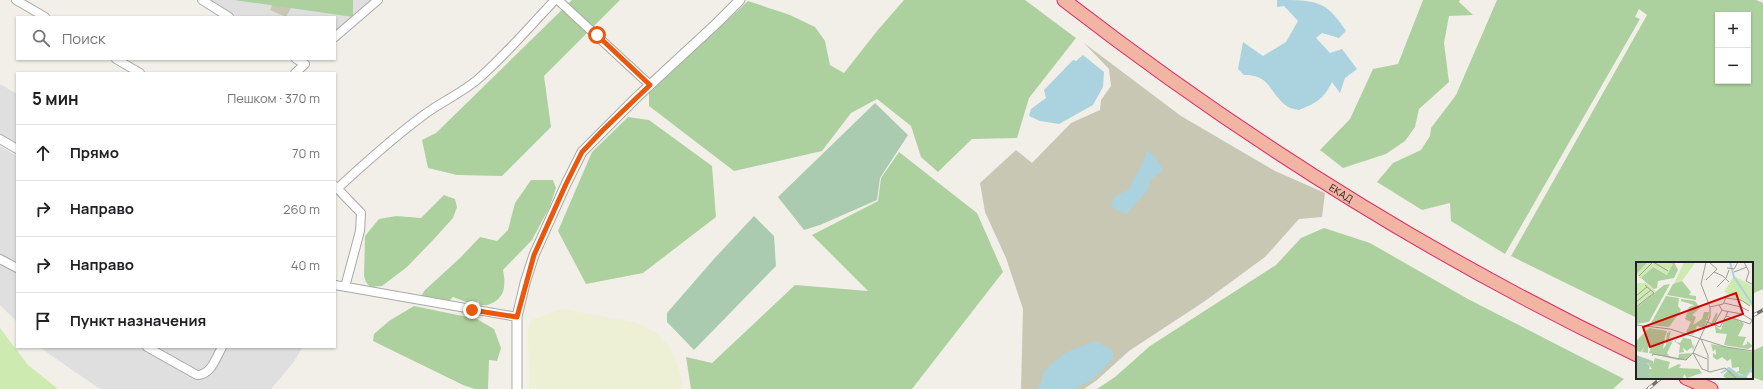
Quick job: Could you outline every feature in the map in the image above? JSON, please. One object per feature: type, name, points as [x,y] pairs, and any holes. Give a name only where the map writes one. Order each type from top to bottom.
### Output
[{"type":"highway","name":"ЕКАД","points":[[1064,0],[1215,110],[1328,186],[1444,255],[1512,293],[1636,355]]},
{"type":"highway","points":[[1691,380],[1711,389]]},
{"type":"street","points":[[16,0],[43,16]]},
{"type":"street","points":[[202,0],[227,16]]},
{"type":"street","points":[[336,36],[378,0]]},
{"type":"street","points":[[345,287],[360,231],[361,213],[336,187],[422,116],[478,79],[515,44],[556,0],[650,85]]},
{"type":"street","points":[[517,389],[517,317],[534,255],[582,152],[650,85],[718,23],[740,0]]},
{"type":"street","points":[[118,60],[138,72]]},
{"type":"street","points":[[296,72],[308,62]]},
{"type":"street","points":[[0,139],[16,148]]},
{"type":"street","points":[[0,259],[16,267]]},
{"type":"street","points":[[336,285],[517,317]]},
{"type":"street","points":[[150,348],[197,375],[203,375],[209,371],[221,348]]},
{"type":"shaded area","points":[[210,0],[373,0],[336,32],[336,16],[235,16]]},
{"type":"shaded area","points":[[275,0],[292,6],[287,16],[270,10]]},
{"type":"shaded area","points":[[1084,43],[1181,116],[1275,171],[1325,193],[1322,217],[1299,219],[1265,257],[1205,301],[1129,351],[1097,380],[1084,389],[1021,389],[1023,309],[1006,258],[985,212],[980,183],[1016,150],[1032,163],[1071,123],[1100,110],[1101,100],[1111,86],[1109,69]]},
{"type":"shaded area","points":[[0,84],[16,93],[16,143],[0,134]]},
{"type":"shaded area","points":[[0,146],[16,155],[16,321],[0,305]]},
{"type":"shaded area","points":[[562,309],[635,322],[655,332],[669,346],[679,369],[683,389],[529,389],[528,328],[531,320]]},
{"type":"shaded area","points":[[40,348],[302,348],[293,363],[271,389],[100,389]]},
{"type":"green space","points":[[234,0],[353,0],[353,17]]},
{"type":"green space","points":[[572,0],[620,0],[544,76],[551,127],[502,176],[457,175],[428,168],[422,140],[436,133]]},
{"type":"green space","points":[[904,0],[1025,0],[1076,38],[1029,98],[1017,138],[972,139],[938,172],[921,157],[911,126],[877,99],[851,113],[822,151],[734,171],[649,106],[649,93],[748,1],[790,15],[815,27],[825,41],[830,65],[844,73]]},
{"type":"green space","points":[[1423,0],[1460,0],[1459,2],[1473,15],[1449,16],[1444,43],[1449,82],[1419,109],[1415,127],[1405,141],[1386,154],[1343,168],[1320,150],[1350,119],[1373,69],[1398,64]]},
{"type":"green space","points":[[1497,0],[1756,0],[1763,3],[1763,289],[1753,294],[1753,262],[1636,262],[1636,318],[1511,256],[1647,15],[1639,9],[1635,17],[1640,19],[1505,254],[1451,221],[1450,203],[1422,210],[1377,182],[1393,163],[1421,150],[1430,136],[1431,128],[1456,95]]},
{"type":"green space","points":[[875,103],[908,135],[880,178],[877,200],[820,225],[804,230],[778,197]]},
{"type":"green space","points":[[628,117],[649,120],[712,166],[716,217],[643,273],[586,284],[558,231],[592,152]]},
{"type":"green space","points":[[899,152],[977,213],[1003,272],[912,389],[691,389],[686,357],[712,363],[795,285],[868,291],[812,235],[878,201],[881,178]]},
{"type":"green space","points":[[531,180],[553,180],[556,188],[550,206],[532,240],[503,270],[504,284],[502,294],[499,298],[488,305],[480,305],[478,301],[474,305],[453,297],[447,303],[421,296],[425,290],[460,258],[480,237],[497,241],[508,230],[515,203]]},
{"type":"green space","points":[[444,195],[455,199],[457,207],[453,218],[407,267],[382,286],[370,287],[364,276],[365,236],[379,219],[396,216],[421,218]]},
{"type":"green space","points":[[754,216],[774,236],[776,266],[694,350],[667,322],[667,313]]},
{"type":"green space","points":[[1324,228],[1370,243],[1468,299],[1624,379],[1613,389],[1097,389],[1115,377],[1150,346],[1276,265],[1301,238]]},
{"type":"green space","points":[[414,306],[477,319],[494,329],[501,348],[497,361],[489,360],[488,389],[475,389],[463,385],[373,341],[374,334],[389,321]]},
{"type":"green space","points":[[0,328],[28,365],[58,389],[0,389]]},
{"type":"green space","points":[[1763,346],[1763,381],[1753,377],[1753,351]]},
{"type":"water","points":[[1277,0],[1301,0],[1319,4],[1332,13],[1346,31],[1339,38],[1322,33],[1316,38],[1330,53],[1342,49],[1357,69],[1345,78],[1340,93],[1332,82],[1322,97],[1299,110],[1284,104],[1264,80],[1253,76],[1244,75],[1238,69],[1243,42],[1263,56],[1286,42],[1298,21],[1284,6],[1277,7]]},
{"type":"water","points":[[1083,55],[1104,72],[1103,87],[1093,105],[1059,124],[1040,121],[1029,116],[1031,109],[1046,98],[1044,90],[1073,60],[1076,61]]},
{"type":"water","points":[[1147,150],[1155,157],[1163,170],[1151,180],[1146,192],[1126,214],[1111,207],[1114,197],[1128,190],[1144,161]]},
{"type":"water","points":[[1095,341],[1112,350],[1113,359],[1092,380],[1073,389],[1036,389],[1040,386],[1044,371],[1065,353]]},
{"type":"railway","points":[[1753,315],[1763,310]]},
{"type":"railway","points":[[1648,389],[1660,379]]},
{"type":"route","points":[[472,310],[517,317],[525,283],[534,255],[582,152],[650,85],[597,35]]}]
